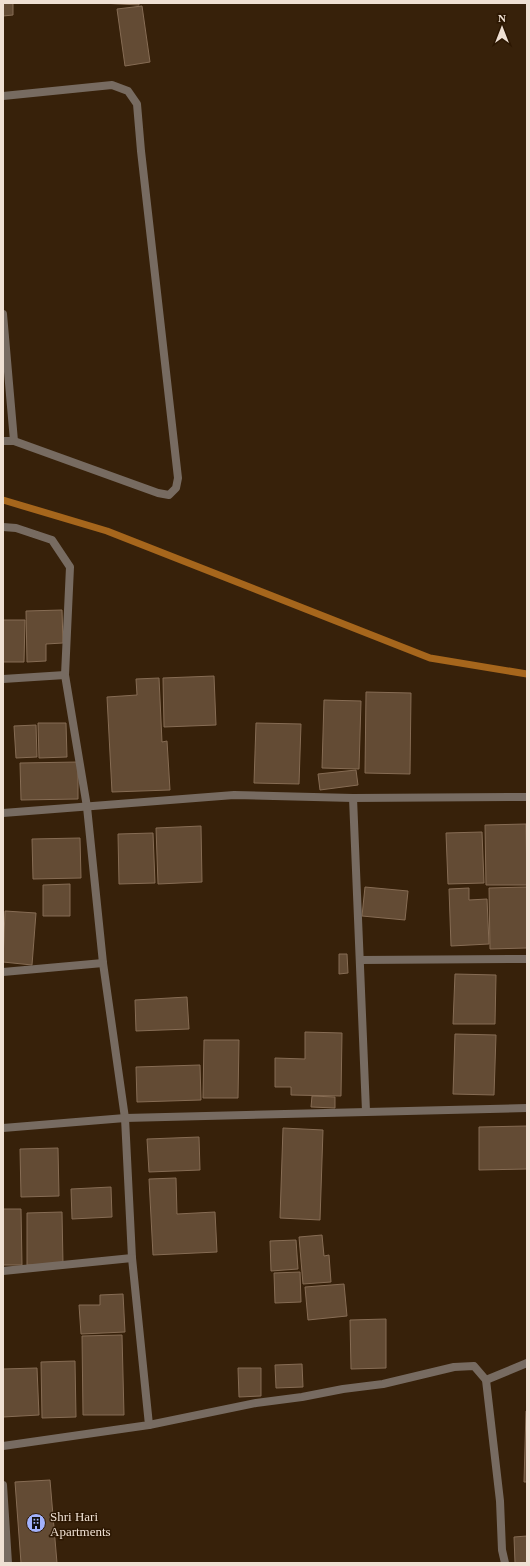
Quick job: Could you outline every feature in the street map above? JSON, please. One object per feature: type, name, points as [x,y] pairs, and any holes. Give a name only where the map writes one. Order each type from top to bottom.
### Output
[{"type":"street","points":[[3,96],[112,85],[128,91],[137,104],[178,478],[176,488],[168,495],[158,493],[14,441],[3,442]]},
{"type":"street","points":[[3,314],[14,441]]},
{"type":"street","points":[[3,527],[16,528],[52,540],[70,568],[65,675],[87,807],[103,963],[125,1118],[132,1258],[149,1425]]},
{"type":"street","points":[[3,679],[65,675]]},
{"type":"street","points":[[3,813],[234,796],[353,798],[527,797]]},
{"type":"street","points":[[353,798],[366,1111]]},
{"type":"street","points":[[360,960],[527,959]]},
{"type":"street","points":[[3,972],[103,963]]},
{"type":"street","points":[[3,1128],[125,1118],[527,1108]]},
{"type":"street","points":[[3,1271],[132,1258]]},
{"type":"street","points":[[486,1380],[527,1363]]},
{"type":"street","points":[[3,1446],[149,1425],[256,1404],[302,1398],[343,1388],[383,1384],[454,1367],[474,1366],[486,1380],[500,1501],[502,1550],[505,1563]]},
{"type":"street","points":[[3,1485],[8,1563]]},
{"type":"building","points":[[3,3],[13,3],[13,15],[3,16]]},
{"type":"building","points":[[101,3],[139,3],[139,5]]},
{"type":"building","points":[[142,6],[150,62],[125,66],[117,9]]},
{"type":"building","points":[[62,610],[63,643],[46,644],[46,661],[27,662],[26,611]]},
{"type":"building","points":[[3,620],[25,620],[24,662],[3,662]]},
{"type":"building","points":[[214,676],[216,725],[164,727],[163,678]]},
{"type":"building","points":[[159,678],[162,742],[167,741],[170,790],[112,792],[107,697],[137,695],[136,679]]},
{"type":"building","points":[[366,692],[411,693],[410,774],[365,773]]},
{"type":"building","points":[[324,700],[361,701],[359,769],[322,768]]},
{"type":"building","points":[[38,723],[66,723],[67,757],[39,758]]},
{"type":"building","points":[[256,723],[301,724],[299,784],[254,783]]},
{"type":"building","points":[[36,725],[37,757],[16,758],[14,726]]},
{"type":"building","points":[[78,762],[78,799],[21,800],[20,763]]},
{"type":"building","points":[[356,770],[358,785],[320,790],[318,774]]},
{"type":"building","points":[[526,824],[527,885],[486,885],[485,825]]},
{"type":"building","points":[[201,826],[202,882],[158,884],[156,828]]},
{"type":"building","points":[[482,832],[484,883],[448,884],[446,833]]},
{"type":"building","points":[[153,833],[155,883],[119,884],[118,834]]},
{"type":"building","points":[[80,838],[81,878],[33,879],[32,839]]},
{"type":"building","points":[[70,884],[70,916],[43,916],[43,885]]},
{"type":"building","points":[[365,887],[408,891],[405,920],[362,916]]},
{"type":"building","points":[[527,887],[527,948],[490,949],[489,888]]},
{"type":"building","points":[[469,888],[469,900],[487,899],[489,944],[451,946],[449,889]]},
{"type":"building","points":[[5,911],[36,913],[32,965],[3,962]]},
{"type":"building","points":[[339,954],[347,954],[348,973],[339,974]]},
{"type":"building","points":[[455,974],[496,975],[495,1024],[453,1024]]},
{"type":"building","points":[[187,997],[189,1029],[136,1031],[135,1000]]},
{"type":"building","points":[[305,1032],[342,1033],[341,1096],[291,1095],[291,1087],[275,1087],[275,1058],[305,1059]]},
{"type":"building","points":[[455,1034],[496,1035],[494,1095],[453,1094]]},
{"type":"building","points":[[204,1040],[239,1040],[238,1098],[203,1098]]},
{"type":"building","points":[[200,1065],[201,1100],[137,1102],[136,1067]]},
{"type":"building","points":[[312,1096],[335,1097],[335,1108],[311,1107]]},
{"type":"building","points":[[527,1126],[527,1169],[479,1170],[479,1127]]},
{"type":"building","points":[[283,1128],[323,1130],[320,1220],[280,1218]]},
{"type":"building","points":[[199,1137],[200,1170],[149,1172],[147,1139]]},
{"type":"building","points":[[58,1148],[59,1196],[21,1197],[20,1149]]},
{"type":"building","points":[[176,1178],[177,1214],[215,1212],[217,1252],[153,1255],[149,1179]]},
{"type":"building","points":[[111,1187],[112,1217],[72,1219],[71,1189]]},
{"type":"building","points":[[3,1209],[21,1209],[22,1265],[3,1265]]},
{"type":"building","points":[[62,1212],[63,1264],[27,1265],[27,1213]]},
{"type":"building","points":[[322,1235],[324,1256],[329,1255],[331,1282],[303,1284],[299,1237]]},
{"type":"building","points":[[296,1240],[298,1269],[271,1271],[270,1241]]},
{"type":"building","points":[[300,1272],[301,1302],[275,1303],[274,1273]]},
{"type":"building","points":[[344,1284],[347,1316],[308,1320],[305,1287]]},
{"type":"building","points":[[123,1294],[125,1332],[81,1334],[79,1305],[100,1305],[100,1295]]},
{"type":"building","points":[[386,1319],[386,1368],[351,1369],[350,1320]]},
{"type":"building","points":[[122,1335],[124,1415],[83,1415],[82,1336]]},
{"type":"building","points":[[75,1361],[76,1417],[42,1418],[41,1362]]},
{"type":"building","points":[[302,1364],[303,1387],[276,1388],[275,1365]]},
{"type":"building","points":[[37,1368],[39,1415],[3,1417],[3,1369]]},
{"type":"building","points":[[238,1368],[261,1368],[261,1396],[239,1397]]},
{"type":"building","points":[[526,1411],[527,1482],[524,1482]]},
{"type":"building","name":"Shri Hari Apartments","points":[[50,1480],[57,1563],[21,1563],[15,1482]]},
{"type":"building","points":[[527,1536],[527,1563],[515,1563],[514,1537]]},
{"type":"waterway","points":[[3,500],[107,531],[430,658],[527,674]]},
{"type":"place","name":"Shri Hari Apartments","points":[[36,1523]]}]
